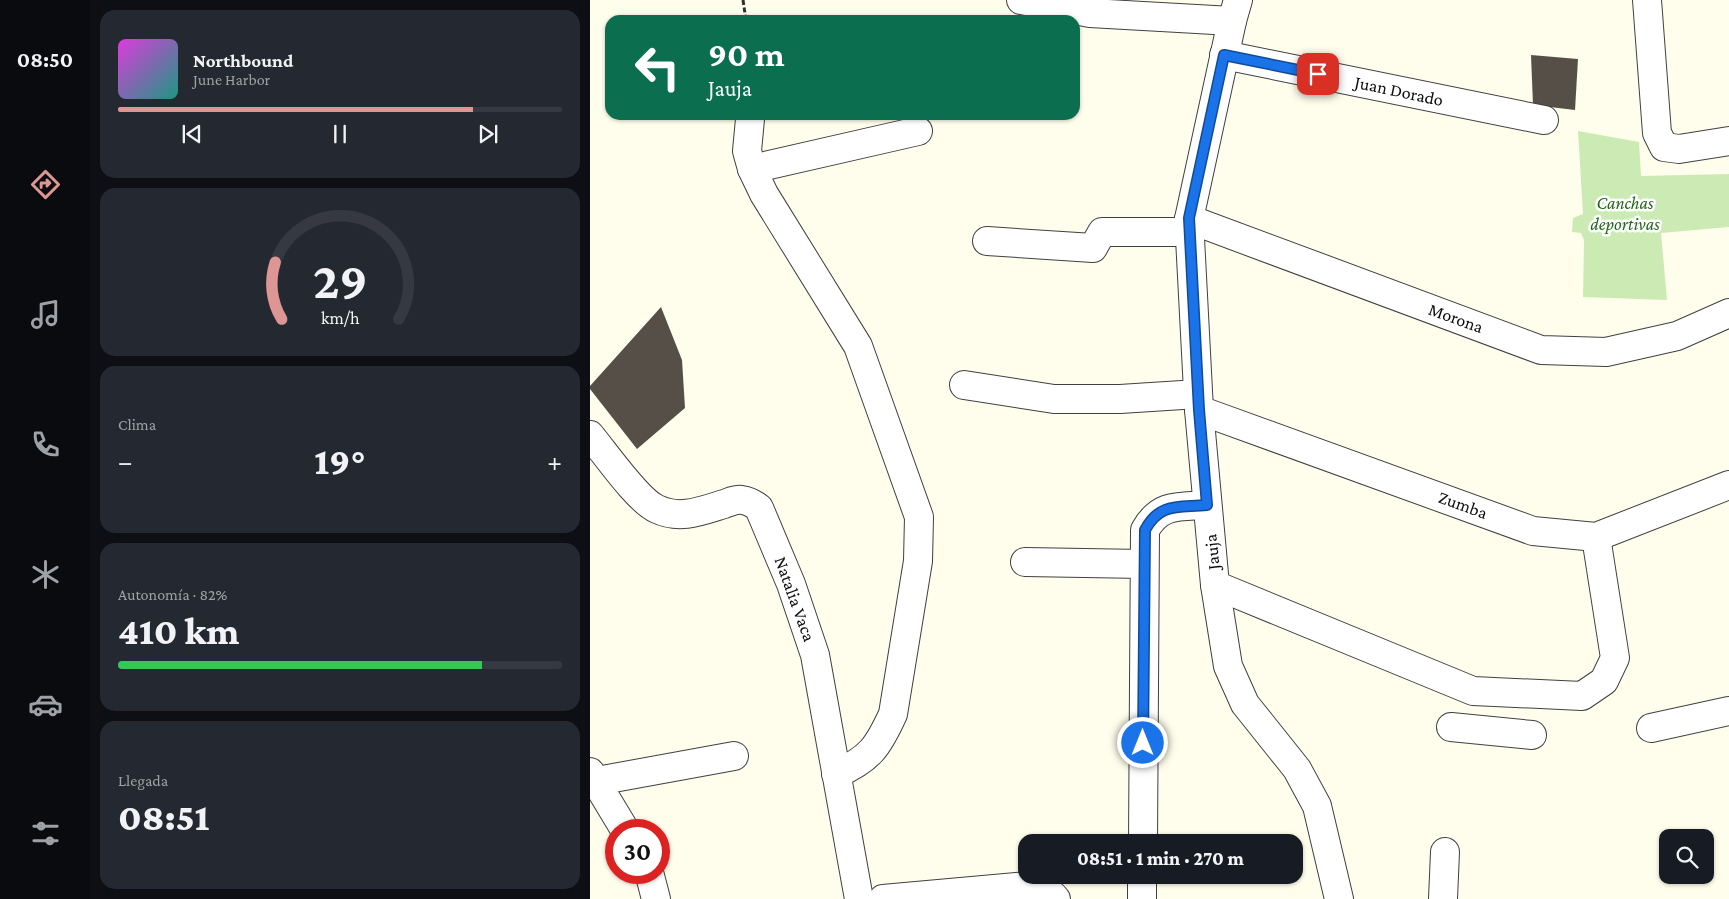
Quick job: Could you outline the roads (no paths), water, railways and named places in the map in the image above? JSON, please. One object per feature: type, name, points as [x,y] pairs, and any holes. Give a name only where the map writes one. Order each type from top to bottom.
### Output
[{"type":"street","points":[[1021,0],[1090,13],[1235,10]]},
{"type":"street","points":[[1647,0],[1657,133],[1664,147],[1679,149],[1729,141]]},
{"type":"street","name":"Jauja","points":[[1235,10],[1189,225],[1198,402],[1215,585],[1228,666],[1245,704],[1297,769],[1317,806],[1339,899]]},
{"type":"street","name":"Juan Dorado","points":[[1224,55],[1544,120]]},
{"type":"street","points":[[750,120],[747,151],[752,169],[764,194],[858,346],[919,517],[918,561],[892,714],[884,735],[871,752],[855,766],[836,774]]},
{"type":"street","points":[[752,169],[918,131]]},
{"type":"street","points":[[987,241],[1094,248],[1102,232],[1189,225]]},
{"type":"street","name":"Morona","points":[[1189,225],[1541,350],[1606,352],[1677,336],[1729,313]]},
{"type":"street","points":[[964,385],[1054,399],[1198,402]]},
{"type":"street","name":"Zumba","points":[[1198,402],[1533,531],[1596,537],[1729,485]]},
{"type":"street","name":"Natalia Vaca","points":[[590,435],[643,500],[655,508],[669,514],[681,515],[740,499],[752,502],[759,508],[791,584],[815,655],[858,899]]},
{"type":"street","points":[[1142,834],[1145,530],[1150,520],[1158,512],[1166,509],[1207,505]]},
{"type":"street","points":[[1215,585],[1473,691],[1582,696],[1604,681],[1615,658],[1596,537]]},
{"type":"street","points":[[1025,562],[1144,564]]},
{"type":"street","points":[[1473,691],[1460,728],[1532,735]]},
{"type":"street","points":[[1651,728],[1729,711]]},
{"type":"street","points":[[618,819],[593,776],[734,756]]},
{"type":"street","points":[[1443,899],[1445,852]]},
{"type":"street","points":[[652,884],[656,899]]},
{"type":"street","points":[[1142,884],[1142,899]]},
{"type":"street","points":[[883,899],[1027,886],[1047,890],[1056,899]]},
{"type":"park label","name":"Canchas deportivas","points":[[1625,213]]}]
